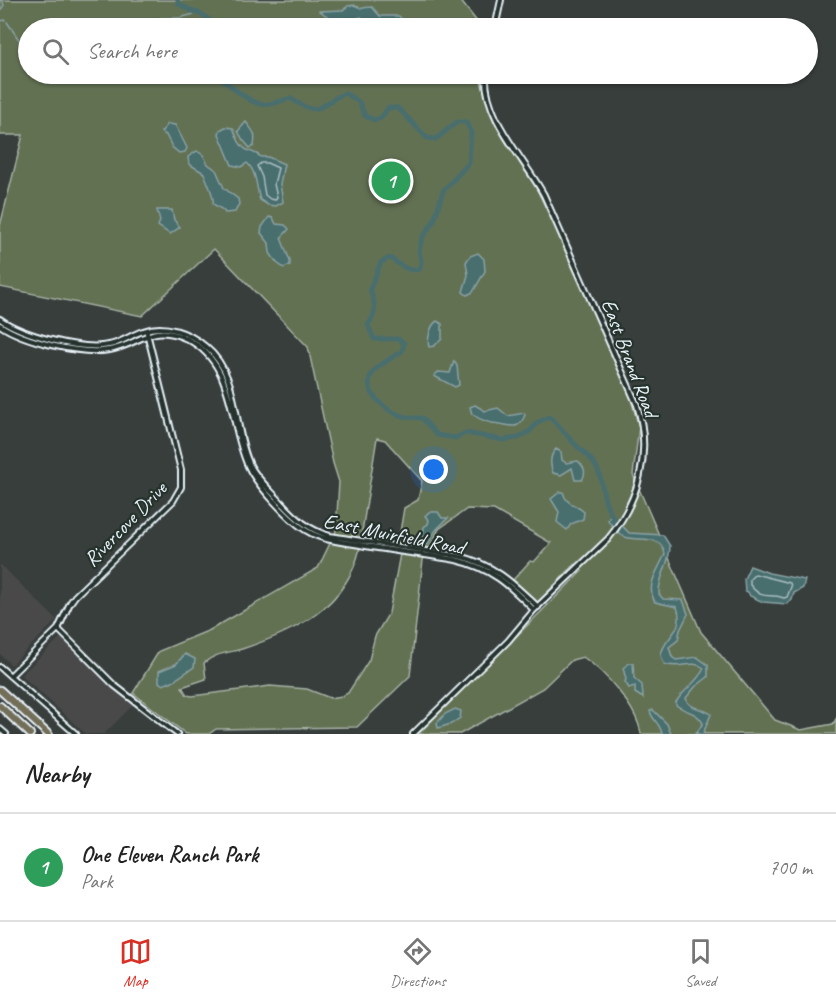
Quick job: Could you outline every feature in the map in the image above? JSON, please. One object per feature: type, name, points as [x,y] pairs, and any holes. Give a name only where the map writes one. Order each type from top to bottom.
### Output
[{"type":"highway","points":[[0,690],[48,734]]},
{"type":"highway","points":[[0,706],[30,734]]},
{"type":"street","points":[[497,18],[501,0]]},
{"type":"street","name":"East Brand Road","points":[[413,734],[608,539],[623,519],[636,491],[642,464],[643,429],[637,405],[544,195],[493,113],[487,84]]},
{"type":"street","points":[[0,319],[25,332],[87,346],[110,345],[146,332]]},
{"type":"street","points":[[0,325],[25,338],[86,351],[112,350],[146,332]]},
{"type":"street","name":"East Muirfield Road","points":[[146,332],[164,328],[188,335],[207,347],[218,359],[230,385],[250,464],[298,520],[320,533],[458,556],[478,562],[510,580],[536,609]]},
{"type":"street","name":"East Muirfield Road","points":[[146,332],[176,335],[193,343],[206,353],[223,378],[250,471],[303,529],[335,541],[476,565],[500,578],[536,609]]},
{"type":"street","name":"Rivercove Drive","points":[[10,676],[58,629],[75,596],[173,501],[180,490],[181,470],[146,332]]},
{"type":"street","points":[[58,629],[114,686],[177,734]]},
{"type":"street","points":[[0,667],[76,734]]},
{"type":"street","points":[[0,729],[6,734]]},
{"type":"shaded area","points":[[0,564],[57,620],[11,665],[0,654]]},
{"type":"shaded area","points":[[61,637],[134,704],[104,734],[86,734],[21,675]]},
{"type":"green space","points":[[0,0],[460,0],[474,18],[18,18],[18,84],[482,84],[493,117],[530,175],[568,254],[630,396],[639,427],[633,475],[701,632],[775,720],[801,730],[833,724],[836,719],[836,734],[641,734],[633,713],[619,691],[583,657],[572,660],[543,688],[460,734],[418,734],[582,571],[575,564],[537,603],[513,580],[551,543],[494,510],[467,509],[439,529],[423,560],[410,676],[357,727],[216,729],[209,734],[186,734],[133,693],[159,651],[210,630],[318,568],[336,531],[339,482],[308,347],[214,249],[142,316],[0,287],[0,226],[23,135],[0,135]],"holes":[[[377,438],[385,440],[422,481],[418,500],[404,508],[398,544],[361,538]],[[360,548],[400,554],[389,613],[375,636],[369,660],[348,693],[330,698],[307,689],[270,686],[187,695],[182,687],[206,679],[204,663],[208,660],[281,634],[299,625],[331,602],[353,569]]]},
{"type":"water","points":[[348,6],[372,7],[380,16],[399,16],[401,18],[329,18],[320,11],[343,10]]},
{"type":"water","points":[[246,122],[254,135],[254,146],[250,148],[238,131]]},
{"type":"water","points":[[168,124],[175,125],[187,148],[185,152],[179,153],[172,147],[166,135],[161,132]]},
{"type":"water","points":[[225,127],[233,128],[240,143],[247,150],[284,164],[280,184],[283,202],[276,206],[268,205],[260,200],[254,175],[247,163],[241,167],[232,165],[219,134],[220,130]]},
{"type":"water","points":[[197,151],[216,170],[224,188],[238,199],[239,204],[235,212],[225,213],[213,204],[212,193],[204,173],[189,164],[188,157]]},
{"type":"water","points":[[157,210],[172,210],[174,220],[180,227],[170,234],[158,226],[160,221]]},
{"type":"water","points":[[269,217],[273,218],[276,224],[285,225],[289,229],[281,238],[290,261],[290,265],[284,268],[270,253],[269,243],[261,233]]},
{"type":"water","points":[[478,253],[484,259],[485,271],[473,292],[467,295],[463,292],[468,275],[466,262],[470,256]]},
{"type":"water","points":[[437,321],[442,324],[442,339],[429,347],[430,333]]},
{"type":"water","points":[[454,361],[457,366],[459,385],[455,387],[434,376],[438,372],[450,373]]},
{"type":"water","points":[[475,405],[485,411],[498,408],[508,416],[524,413],[525,415],[515,426],[492,423],[472,414],[470,407]]},
{"type":"water","points":[[556,449],[561,452],[562,460],[566,463],[578,461],[580,463],[585,472],[582,480],[575,480],[572,468],[561,475],[553,473],[551,461]]},
{"type":"water","points":[[563,492],[569,502],[584,512],[583,519],[571,524],[567,530],[557,522],[559,512],[551,499]]},
{"type":"water","points":[[429,512],[438,512],[442,518],[448,518],[436,530],[427,546],[423,537],[424,527],[429,520],[425,516]]},
{"type":"water","points":[[611,514],[629,533],[663,535],[670,546],[659,594],[663,599],[683,600],[688,614],[678,640],[669,647],[672,657],[676,660],[697,657],[708,665],[708,677],[686,698],[687,702],[693,706],[711,714],[703,734],[696,734],[703,723],[701,719],[676,705],[676,702],[699,677],[704,668],[695,664],[670,666],[664,664],[661,655],[679,623],[677,607],[655,602],[652,596],[652,584],[665,554],[663,547],[654,541],[622,536],[608,520]]},
{"type":"water","points":[[750,566],[769,573],[805,580],[803,588],[794,593],[792,600],[787,604],[763,602],[745,591],[744,579]]},
{"type":"water","points":[[185,654],[195,659],[194,667],[173,681],[163,685],[159,682],[159,671],[176,664]]},
{"type":"water","points":[[633,663],[634,678],[642,685],[643,698],[635,693],[635,686],[629,688],[625,682],[623,668]]},
{"type":"water","points":[[455,709],[461,711],[460,718],[438,728],[437,723],[445,714]]},
{"type":"water","points":[[653,710],[667,724],[671,734],[662,734],[651,714],[650,711]]},
{"type":"waterway","points":[[0,11],[4,5],[2,0]]},
{"type":"waterway","points":[[178,0],[178,3],[207,18]]},
{"type":"waterway","points":[[179,18],[198,13]]},
{"type":"waterway","points":[[161,18],[179,18]]},
{"type":"waterway","points":[[0,21],[5,20]]},
{"type":"waterway","points":[[7,22],[18,38]]},
{"type":"waterway","points":[[228,84],[256,103],[272,104],[290,98],[314,109],[345,93],[359,102],[365,116],[374,120],[381,118],[388,108],[398,108],[427,138],[436,139],[457,122],[466,122],[471,132],[469,163],[443,191],[434,221],[422,238],[419,251],[420,269],[408,269],[390,258],[381,262],[370,289],[375,308],[368,325],[374,339],[398,339],[404,343],[402,351],[374,371],[369,385],[382,405],[405,417],[422,418],[437,435],[455,438],[466,433],[503,440],[518,438],[530,431],[538,422],[549,417],[595,465],[600,476],[606,504],[615,520]]},
{"type":"place","name":"One Eleven Ranch Park","points":[[391,181]]}]
